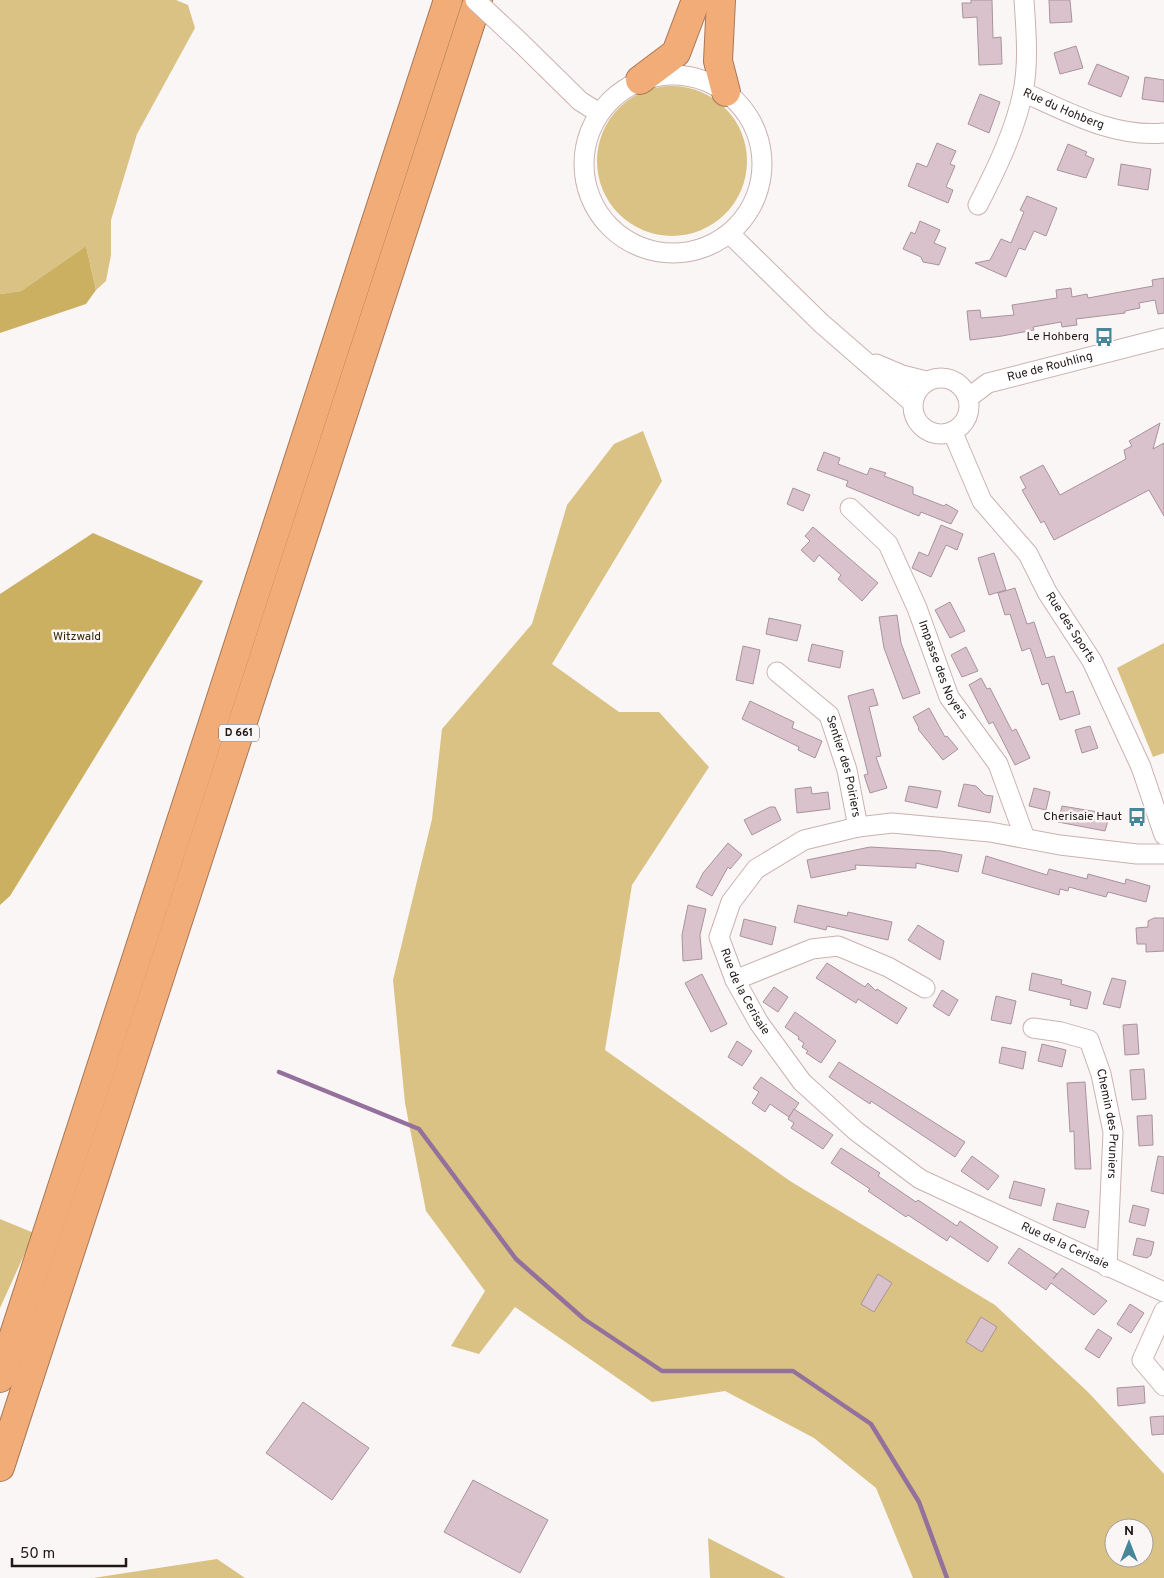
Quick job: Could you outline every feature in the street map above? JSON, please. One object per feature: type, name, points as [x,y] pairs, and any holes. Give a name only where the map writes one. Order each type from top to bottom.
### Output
[{"type":"highway","name":"D 661","points":[[0,1378],[448,0]]},
{"type":"highway","name":"D 661","points":[[0,1467],[477,0]]},
{"type":"highway","points":[[430,148],[462,78],[491,0]]},
{"type":"highway","points":[[640,80],[676,52],[696,0]]},
{"type":"highway","points":[[721,0],[718,61],[726,92]]},
{"type":"street","points":[[477,0],[580,101],[599,113]]},
{"type":"street","name":"Rue du Hohberg","points":[[1024,0],[1027,49],[1023,92],[1107,128],[1147,135],[1164,133]]},
{"type":"street","points":[[673,74],[698,78],[726,92],[746,112],[761,143],[762,180],[751,210],[730,234],[705,249],[681,254],[651,252],[630,244],[603,222],[588,194],[583,156],[592,124],[599,113],[614,97],[640,80],[673,74]]},
{"type":"street","points":[[978,205],[998,167],[1023,92]]},
{"type":"street","points":[[730,234],[913,403]]},
{"type":"street","name":"Rue de Rouhling","points":[[968,398],[988,383],[1164,338]]},
{"type":"street","points":[[858,354],[902,375],[926,382]]},
{"type":"street","points":[[936,378],[954,381],[962,388],[968,398],[968,416],[961,427],[953,433],[935,433],[925,428],[914,413],[913,403],[916,395],[926,382],[936,378]]},
{"type":"street","name":"Rue des Sports","points":[[953,433],[982,501],[1028,554],[1047,592],[1092,661],[1140,767],[1164,835]]},
{"type":"street","name":"Impasse des Noyers","points":[[850,508],[888,544],[917,608],[949,697],[998,764],[1025,838]]},
{"type":"street","name":"Sentier des Poiriers","points":[[777,672],[829,716],[847,770],[858,827]]},
{"type":"street","name":"Rue de la Cerisaie","points":[[1164,854],[1137,854],[990,832],[892,823],[858,827],[804,840],[756,869],[731,902],[719,937],[735,980],[759,1023],[802,1082],[856,1131],[920,1179],[1164,1292]]},
{"type":"street","points":[[735,980],[812,949],[838,946],[888,967],[925,988]]},
{"type":"street","name":"Chemin des Pruniers","points":[[1033,1028],[1062,1032],[1089,1040],[1101,1074],[1113,1132],[1108,1266]]},
{"type":"street","points":[[1164,1311],[1142,1360],[1164,1386]]},
{"type":"shaded area","points":[[0,0],[176,0],[188,5],[195,28],[137,134],[111,220],[111,255],[106,281],[96,290],[86,246],[21,291],[0,294]]},
{"type":"shaded area","points":[[672,86],[687,87],[701,92],[725,108],[741,132],[746,146],[746,176],[741,190],[725,214],[701,230],[687,235],[672,236],[657,235],[643,230],[619,214],[603,190],[598,176],[597,161],[598,146],[603,132],[619,108],[643,92],[657,87]]},
{"type":"shaded area","points":[[643,431],[662,481],[552,664],[619,712],[659,712],[709,767],[632,885],[605,1050],[790,1181],[995,1305],[1089,1393],[1164,1474],[1164,1578],[913,1578],[876,1488],[814,1438],[725,1391],[652,1402],[515,1307],[479,1354],[451,1346],[485,1291],[426,1211],[405,1103],[393,980],[432,819],[442,729],[532,624],[567,505],[614,444]]},
{"type":"shaded area","points":[[1164,643],[1164,753],[1153,757],[1117,668]]},
{"type":"shaded area","points":[[0,1219],[34,1233],[0,1308]]},
{"type":"shaded area","points":[[708,1538],[786,1578],[710,1578]]},
{"type":"shaded area","points":[[217,1559],[245,1578],[93,1578]]},
{"type":"green space","points":[[86,246],[96,290],[86,304],[0,333],[0,294],[21,291]]},
{"type":"green space","name":"Witzwald","points":[[93,533],[203,581],[10,896],[0,905],[0,594]]},
{"type":"building","points":[[971,0],[992,0],[993,38],[1001,37],[1002,64],[979,65],[977,17],[963,18],[962,3],[971,3]]},
{"type":"building","points":[[1049,0],[1070,0],[1072,22],[1050,23]]},
{"type":"building","points":[[1076,46],[1083,68],[1060,74],[1054,53]]},
{"type":"building","points":[[1097,64],[1129,77],[1121,97],[1088,84]]},
{"type":"building","points":[[1145,77],[1164,80],[1164,102],[1142,99]]},
{"type":"building","points":[[980,94],[1000,102],[989,133],[968,124]]},
{"type":"building","points":[[937,143],[956,151],[950,164],[955,166],[946,187],[953,190],[948,203],[908,186],[917,163],[927,167]]},
{"type":"building","points":[[1068,144],[1087,152],[1085,155],[1094,159],[1086,178],[1057,170]]},
{"type":"building","points":[[1121,164],[1151,169],[1148,190],[1118,185]]},
{"type":"building","points":[[1027,196],[1057,208],[1046,236],[1034,231],[1025,250],[1019,248],[1006,277],[975,263],[990,260],[1001,239],[1011,243],[1024,212],[1020,210]]},
{"type":"building","points":[[920,221],[940,230],[934,243],[946,248],[939,265],[923,262],[921,257],[903,249],[911,232],[915,234]]},
{"type":"building","points":[[1164,278],[1164,313],[1158,314],[1155,300],[1139,303],[1140,308],[1125,311],[1125,313],[1076,319],[1077,325],[1062,327],[1061,322],[1033,327],[1034,330],[970,340],[967,311],[980,310],[981,318],[1014,315],[1012,305],[1057,298],[1056,290],[1071,288],[1072,297],[1087,294],[1088,298],[1153,286],[1152,280]]},
{"type":"building","points":[[1160,423],[1153,449],[1164,443],[1164,516],[1149,490],[1054,540],[1044,521],[1041,523],[1022,490],[1026,488],[1020,477],[1043,465],[1060,495],[1126,459],[1124,450],[1132,446],[1129,441]]},
{"type":"building","points":[[824,452],[840,458],[838,464],[867,475],[870,468],[886,473],[884,476],[913,487],[913,494],[944,506],[946,504],[958,511],[951,524],[921,512],[919,516],[846,486],[848,481],[817,470]]},
{"type":"building","points":[[793,488],[810,495],[803,511],[787,504]]},
{"type":"building","points":[[941,525],[963,534],[957,550],[946,545],[931,577],[912,568],[919,552],[928,556]]},
{"type":"building","points":[[813,527],[878,583],[862,601],[838,579],[841,575],[819,555],[814,562],[801,550],[810,541],[805,536]]},
{"type":"building","points":[[994,553],[1006,590],[989,595],[978,558]]},
{"type":"building","points":[[1015,588],[1027,624],[1034,622],[1046,658],[1054,656],[1066,693],[1073,691],[1080,714],[1060,720],[1048,683],[1042,685],[1030,648],[1022,651],[1010,614],[1005,615],[998,593]]},
{"type":"building","points":[[950,602],[965,631],[950,638],[935,610]]},
{"type":"building","points":[[897,615],[901,643],[920,693],[903,699],[884,648],[879,617]]},
{"type":"building","points":[[769,618],[801,625],[797,641],[766,634]]},
{"type":"building","points":[[812,644],[843,651],[840,668],[808,661]]},
{"type":"building","points":[[743,646],[760,650],[753,684],[736,680]]},
{"type":"building","points":[[966,647],[978,671],[962,677],[951,655]]},
{"type":"building","points":[[981,678],[987,689],[990,688],[1012,731],[1016,729],[1030,758],[1015,765],[993,722],[989,724],[969,685]]},
{"type":"building","points":[[873,689],[878,705],[869,707],[881,756],[876,757],[887,788],[870,793],[864,775],[868,774],[848,696]]},
{"type":"building","points":[[750,701],[794,722],[792,728],[822,741],[815,758],[798,750],[799,747],[742,719]]},
{"type":"building","points":[[929,708],[945,737],[947,736],[958,749],[943,760],[918,729],[913,717]]},
{"type":"building","points":[[1090,726],[1098,748],[1082,753],[1075,730]]},
{"type":"building","points":[[964,784],[976,786],[985,795],[993,796],[990,813],[958,806]]},
{"type":"building","points":[[909,786],[941,791],[937,808],[905,801]]},
{"type":"building","points":[[811,787],[812,794],[828,792],[830,809],[797,813],[795,789]]},
{"type":"building","points":[[1034,788],[1050,792],[1046,810],[1029,806]]},
{"type":"building","points":[[1062,806],[1110,814],[1105,831],[1058,822]]},
{"type":"building","points":[[770,807],[775,807],[781,820],[752,835],[744,820]]},
{"type":"building","points":[[728,843],[742,855],[730,869],[728,867],[712,896],[696,887],[703,873]]},
{"type":"building","points":[[870,847],[941,851],[962,855],[958,872],[916,863],[916,868],[855,865],[856,869],[811,878],[807,860]]},
{"type":"building","points":[[986,856],[1047,875],[1049,869],[1087,879],[1088,874],[1125,884],[1126,879],[1150,886],[1146,902],[1108,892],[1106,897],[1069,887],[1068,891],[1060,889],[1059,895],[982,873]]},
{"type":"building","points":[[688,905],[706,909],[700,935],[702,959],[683,961],[682,935]]},
{"type":"building","points":[[798,905],[847,916],[848,912],[892,922],[888,940],[827,926],[826,930],[794,922]]},
{"type":"building","points":[[1154,918],[1164,918],[1164,951],[1146,952],[1146,944],[1137,944],[1136,928],[1148,927],[1148,921]]},
{"type":"building","points":[[744,919],[776,927],[772,945],[740,936]]},
{"type":"building","points":[[918,925],[944,941],[940,960],[908,940]]},
{"type":"building","points":[[827,963],[865,987],[868,983],[876,991],[877,989],[907,1008],[897,1024],[858,999],[856,1003],[816,978]]},
{"type":"building","points":[[1032,973],[1062,980],[1061,984],[1091,992],[1087,1009],[1070,1005],[1071,1000],[1029,990]]},
{"type":"building","points":[[702,974],[727,1024],[711,1032],[685,983]]},
{"type":"building","points":[[1112,978],[1126,981],[1120,1008],[1103,1004]]},
{"type":"building","points":[[774,987],[788,997],[778,1012],[763,1002]]},
{"type":"building","points":[[942,990],[958,1000],[949,1016],[933,1006]]},
{"type":"building","points":[[996,996],[1016,1001],[1011,1024],[991,1020]]},
{"type":"building","points":[[795,1012],[836,1041],[821,1063],[806,1053],[808,1051],[802,1047],[804,1043],[785,1027]]},
{"type":"building","points":[[1137,1024],[1139,1054],[1125,1055],[1123,1025]]},
{"type":"building","points":[[737,1041],[752,1051],[742,1066],[728,1057]]},
{"type":"building","points":[[1042,1044],[1066,1050],[1062,1067],[1038,1061]]},
{"type":"building","points":[[1002,1047],[1026,1052],[1023,1069],[999,1063]]},
{"type":"building","points":[[839,1062],[965,1142],[955,1157],[871,1101],[870,1104],[829,1077]]},
{"type":"building","points":[[1144,1069],[1146,1099],[1132,1100],[1130,1070]]},
{"type":"building","points":[[761,1077],[799,1103],[789,1117],[770,1104],[765,1112],[752,1103],[759,1092],[753,1088]]},
{"type":"building","points":[[1085,1082],[1091,1169],[1075,1169],[1074,1131],[1070,1132],[1067,1083]]},
{"type":"building","points":[[794,1109],[833,1135],[823,1149],[791,1128],[794,1123],[788,1119]]},
{"type":"building","points":[[1152,1115],[1153,1145],[1139,1146],[1137,1116]]},
{"type":"building","points":[[841,1148],[880,1173],[878,1176],[916,1202],[918,1200],[957,1226],[960,1221],[998,1247],[988,1262],[950,1236],[947,1241],[908,1215],[906,1217],[868,1191],[870,1189],[831,1163]]},
{"type":"building","points":[[972,1156],[999,1176],[988,1190],[961,1171]]},
{"type":"building","points":[[1158,1156],[1164,1157],[1164,1194],[1151,1191]]},
{"type":"building","points":[[1014,1181],[1045,1189],[1041,1206],[1009,1198]]},
{"type":"building","points":[[1057,1203],[1089,1211],[1085,1228],[1053,1220]]},
{"type":"building","points":[[1133,1205],[1149,1209],[1145,1226],[1129,1222]]},
{"type":"building","points":[[1137,1238],[1154,1242],[1151,1255],[1147,1258],[1133,1255]]},
{"type":"building","points":[[1019,1248],[1057,1274],[1053,1279],[1062,1268],[1107,1301],[1094,1315],[1051,1283],[1046,1290],[1008,1263]]},
{"type":"building","points":[[878,1274],[892,1283],[874,1312],[861,1304]]},
{"type":"building","points":[[1130,1304],[1144,1313],[1131,1333],[1117,1324]]},
{"type":"building","points":[[981,1317],[997,1327],[982,1352],[966,1342]]},
{"type":"building","points":[[1098,1329],[1112,1338],[1099,1358],[1085,1349]]},
{"type":"building","points":[[1144,1386],[1145,1403],[1118,1406],[1117,1388]]},
{"type":"building","points":[[303,1402],[369,1448],[332,1500],[266,1453]]},
{"type":"building","points":[[1164,1416],[1164,1434],[1152,1435],[1150,1417]]},
{"type":"building","points":[[473,1480],[548,1520],[520,1573],[444,1532]]},
{"type":"waterway","points":[[279,1072],[419,1129],[516,1259],[584,1319],[662,1371],[793,1371],[871,1424],[919,1502],[947,1578]]},
{"type":"place","name":"Le Hohberg","points":[[1104,337]]},
{"type":"place","name":"Cherisaie Haut","points":[[1137,817]]}]
